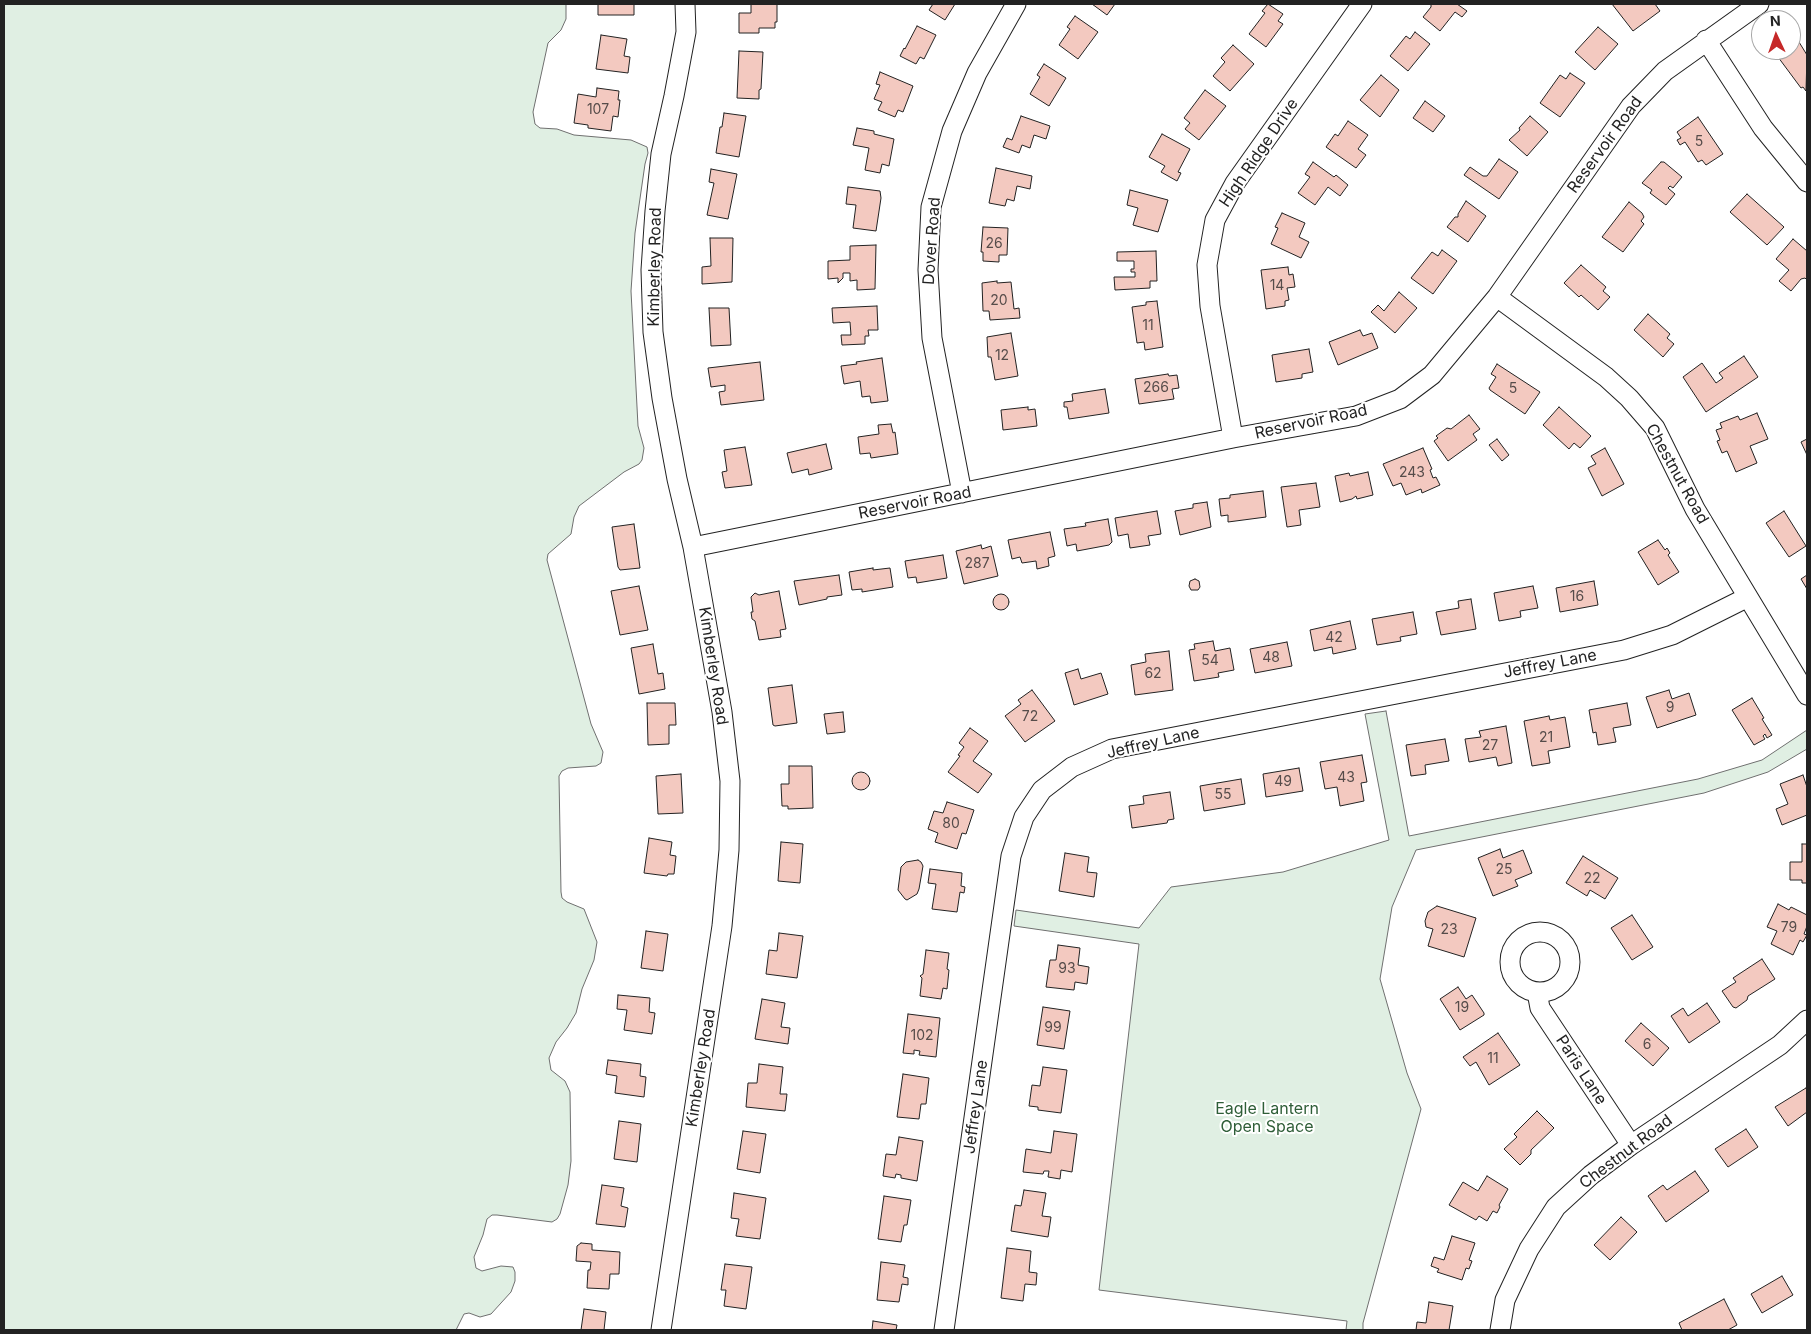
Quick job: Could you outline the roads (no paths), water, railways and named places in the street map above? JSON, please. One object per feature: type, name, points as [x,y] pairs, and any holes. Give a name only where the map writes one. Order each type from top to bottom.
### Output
[{"type":"street","name":"Kimberley Road","points":[[661,1330],[722,926],[729,850],[730,780],[722,712],[693,547],[677,479],[662,398],[653,332],[651,270],[655,211],[662,154],[686,32],[684,4]]},
{"type":"street","name":"Dover Road","points":[[962,493],[932,338],[928,270],[931,207],[952,131],[977,73],[1016,4]]},
{"type":"street","name":"High Ridge Drive","points":[[1233,438],[1210,306],[1207,265],[1215,220],[1235,183],[1362,4]]},
{"type":"street","name":"Reservoir Road","points":[[693,547],[1233,438],[1356,416],[1400,399],[1432,375],[1497,297],[1632,106],[1665,71],[1759,4]]},
{"type":"street","points":[[1706,40],[1763,128],[1807,182]]},
{"type":"street","name":"Chestnut Road","points":[[1497,297],[1606,377],[1629,398],[1655,428],[1695,509],[1807,695]]},
{"type":"street","name":"Jeffrey Lane","points":[[944,1330],[1011,856],[1024,817],[1042,790],[1072,767],[1112,749],[1624,650],[1672,635],[1748,598]]},
{"type":"street","name":"Paris Lane","points":[[1537,992],[1540,1008],[1631,1145]]},
{"type":"street","name":"Chestnut Road","points":[[1500,1330],[1505,1300],[1529,1249],[1556,1208],[1591,1175],[1631,1145],[1780,1045],[1807,1020]]},
{"type":"park label","name":"Eagle Lantern Open Space","points":[[1267,1118]]}]
